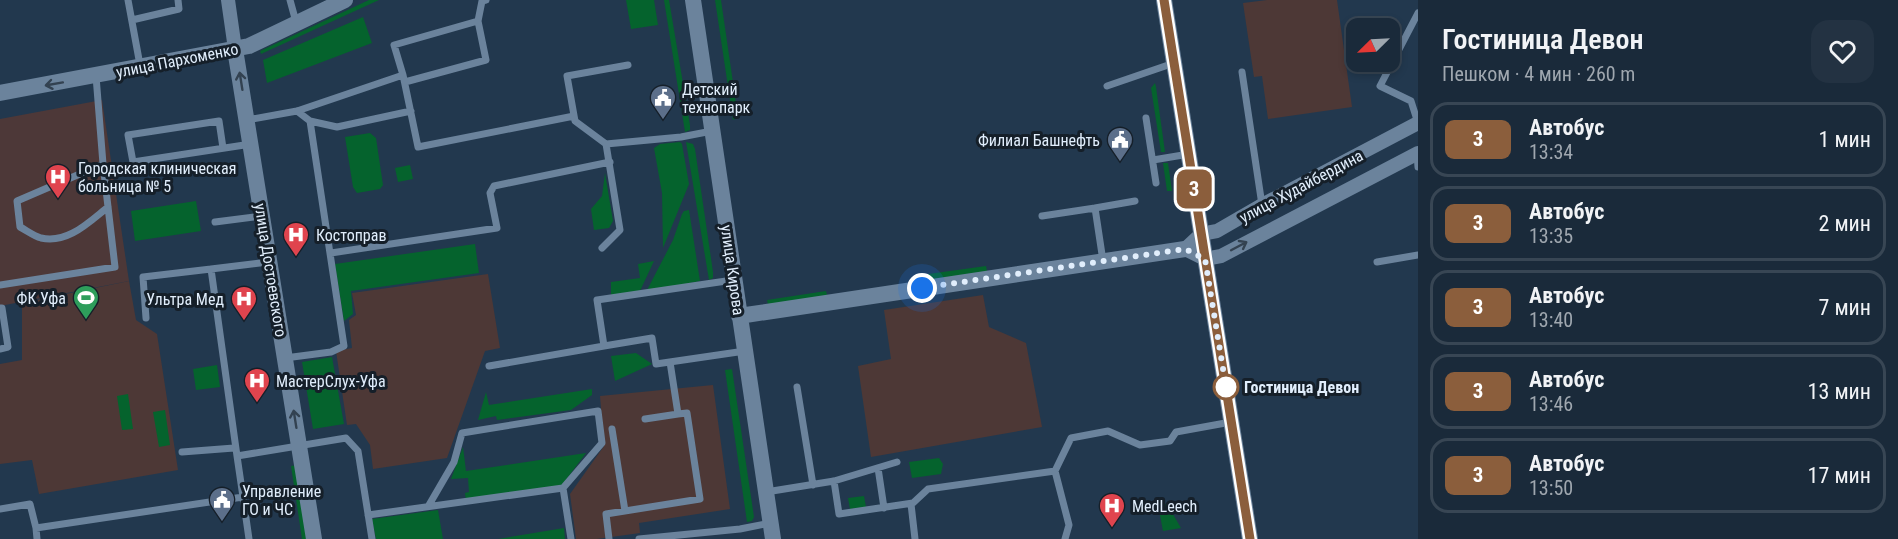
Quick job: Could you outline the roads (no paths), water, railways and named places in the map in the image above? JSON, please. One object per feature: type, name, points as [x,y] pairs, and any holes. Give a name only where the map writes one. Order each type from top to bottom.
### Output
[{"type":"street","name":"улица Достоевского","points":[[228,0],[314,539]]},
{"type":"street","name":"улица Пархоменко","points":[[0,93],[249,46],[345,0]]},
{"type":"street","name":"улица Кирова","points":[[693,0],[772,531]]},
{"type":"street","points":[[1164,0],[1250,539]]},
{"type":"street","name":"улица Худайбердина","points":[[1185,249],[1201,234],[1217,231],[1418,123]]},
{"type":"street","name":"улица Худайбердина","points":[[1205,259],[1221,256],[1418,158]]},
{"type":"street","points":[[739,316],[1185,249],[1205,259]]},
{"type":"lane","points":[[128,0],[140,68]]},
{"type":"lane","points":[[132,20],[179,9],[178,0]]},
{"type":"lane","points":[[291,0],[296,22]]},
{"type":"lane","points":[[247,120],[297,111],[404,79],[486,60],[478,21],[482,1],[486,0]]},
{"type":"lane","points":[[1418,13],[1380,86],[1411,101],[1418,123]]},
{"type":"lane","points":[[478,21],[394,45],[404,79],[418,147],[574,116]]},
{"type":"lane","points":[[1107,86],[1174,63]]},
{"type":"lane","points":[[602,248],[620,230],[610,162],[606,144],[575,121],[567,76],[628,65]]},
{"type":"lane","points":[[1242,72],[1262,205]]},
{"type":"lane","points":[[0,285],[115,267],[96,76]]},
{"type":"lane","points":[[297,111],[310,121],[337,127],[411,111]]},
{"type":"lane","points":[[1146,118],[1156,183]]},
{"type":"lane","points":[[223,148],[219,121],[128,135],[133,162],[251,144]]},
{"type":"lane","points":[[285,358],[331,352],[344,346],[310,121]]},
{"type":"lane","points":[[606,144],[681,137],[712,131]]},
{"type":"lane","points":[[1153,160],[1189,154]]},
{"type":"lane","points":[[331,253],[497,228],[490,193],[494,186],[610,162]]},
{"type":"lane","points":[[103,164],[17,201],[20,227],[41,238],[64,237],[81,228],[108,207]]},
{"type":"lane","points":[[1042,216],[1135,201]]},
{"type":"lane","points":[[1095,208],[1103,261]]},
{"type":"lane","points":[[215,222],[262,216]]},
{"type":"lane","points":[[1377,262],[1418,255]]},
{"type":"lane","points":[[146,318],[143,277],[270,262]]},
{"type":"lane","points":[[211,269],[234,448],[249,539]]},
{"type":"lane","points":[[604,346],[597,300],[734,280]]},
{"type":"lane","points":[[0,308],[2,308],[8,347],[0,349]]},
{"type":"lane","points":[[489,366],[652,338],[656,364],[744,351]]},
{"type":"lane","points":[[670,362],[678,414]]},
{"type":"lane","points":[[797,387],[813,485]]},
{"type":"lane","points":[[368,515],[563,488],[602,443],[598,411],[462,433],[454,462],[429,505]]},
{"type":"lane","points":[[609,539],[606,514],[700,499],[687,413],[645,419]]},
{"type":"lane","points":[[1065,539],[1069,525],[1055,471],[1071,438],[1108,431],[1140,445],[1170,441],[1176,432],[1231,422]]},
{"type":"lane","points":[[612,429],[625,511]]},
{"type":"lane","points":[[237,456],[346,438],[358,451],[372,539]]},
{"type":"lane","points":[[182,452],[234,448]]},
{"type":"lane","points":[[766,492],[834,482],[897,462]]},
{"type":"lane","points":[[878,468],[884,508]]},
{"type":"lane","points":[[834,482],[839,514],[911,504],[928,489],[1055,471]]},
{"type":"lane","points":[[563,488],[571,539]]},
{"type":"lane","points":[[36,528],[243,497]]},
{"type":"lane","points":[[0,509],[30,504],[37,539]]},
{"type":"lane","points":[[911,504],[915,539]]},
{"type":"lane","points":[[639,539],[740,529],[772,531]]},
{"type":"place","name":"Детский технопарк","points":[[663,121]]},
{"type":"place","name":"Филиал Башнефть","points":[[1120,163]]},
{"type":"place","name":"Городская клиническая больница № 5","points":[[58,200]]},
{"type":"place","name":"Костоправ","points":[[296,258]]},
{"type":"place","name":"ФК Уфа","points":[[86,321]]},
{"type":"place","name":"Ультра Мед","points":[[244,322]]},
{"type":"place","name":"Гостиница Девон","points":[[1226,387]]},
{"type":"place","name":"МастерСлух-Уфа","points":[[257,404]]},
{"type":"place","name":"Управление ГО и ЧС","points":[[222,523]]},
{"type":"place","name":"MedLeech","points":[[1112,529]]}]
